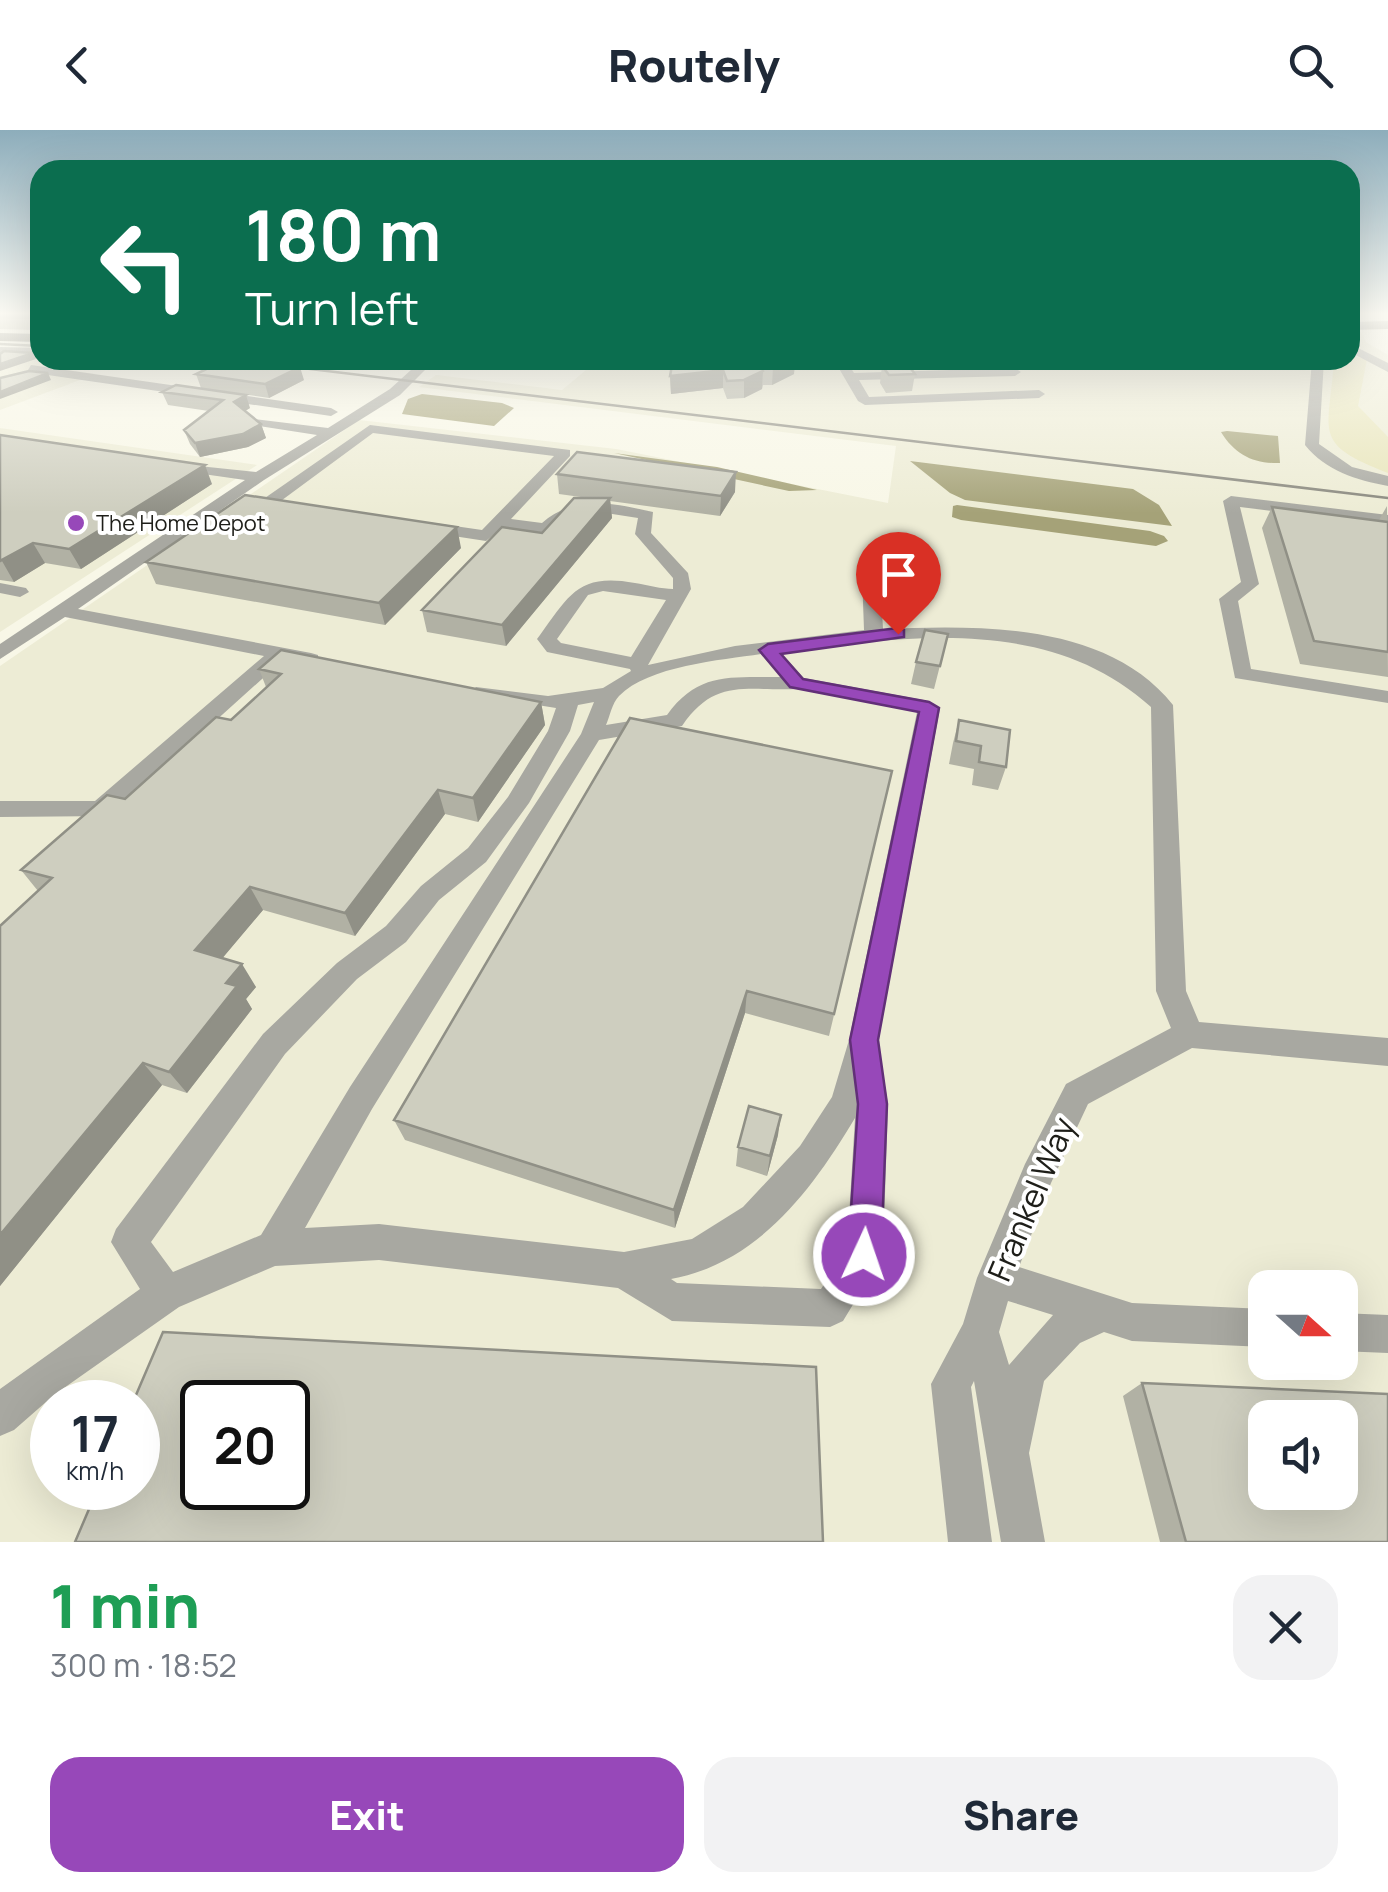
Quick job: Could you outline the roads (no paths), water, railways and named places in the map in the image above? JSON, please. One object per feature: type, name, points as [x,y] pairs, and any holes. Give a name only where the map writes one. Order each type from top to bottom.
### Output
[{"type":"street","points":[[118,381],[331,412]]},
{"type":"street","points":[[0,653],[259,477],[409,381]]},
{"type":"street","points":[[853,381],[865,401],[1039,394]]},
{"type":"street","points":[[1317,381],[1312,445],[1328,461],[1388,482]]},
{"type":"street","points":[[259,422],[327,432]]},
{"type":"street","points":[[268,503],[370,429],[564,452],[486,536],[419,526]]},
{"type":"street","points":[[150,463],[259,477]]},
{"type":"street","points":[[230,497],[290,506]]},
{"type":"street","points":[[1388,520],[1231,501],[1250,584],[1228,598],[1242,674],[1388,697]]},
{"type":"street","points":[[274,1248],[361,1098],[592,734],[610,693],[639,668],[677,596],[682,577],[643,534],[647,515],[576,506],[561,512],[546,528],[499,522]]},
{"type":"street","points":[[870,574],[874,635]]},
{"type":"street","points":[[677,596],[605,586],[589,588],[548,639],[554,648],[639,668],[874,635],[964,631],[1034,640],[1112,663],[1143,685],[1162,705],[1171,991],[1189,1034],[1388,1052]]},
{"type":"street","points":[[0,588],[20,592]]},
{"type":"street","points":[[61,611],[336,664]]},
{"type":"street","points":[[768,650],[797,683]]},
{"type":"street","points":[[0,808],[101,810],[279,652]]},
{"type":"street","points":[[0,1416],[40,1381],[166,1294],[274,1248],[379,1242],[624,1270],[698,1256],[756,1220],[812,1158],[846,1104],[864,1040],[929,708],[797,683],[716,684],[690,697],[674,721],[592,734]]},
{"type":"street","points":[[471,689],[548,703],[610,693]]},
{"type":"street","points":[[166,1294],[129,1242],[274,1044],[347,971],[396,934],[430,893],[477,855],[517,804],[558,731],[569,700]]},
{"type":"street","name":"Frankel Way","points":[[970,1542],[951,1384],[980,1332],[996,1278],[1044,1160],[1077,1094],[1189,1034]]},
{"type":"street","points":[[624,1270],[672,1302],[830,1308],[864,1255],[872,1104],[864,1040]]},
{"type":"street","points":[[996,1278],[1132,1322],[1248,1327]]},
{"type":"street","points":[[1010,1461],[1026,1372],[1066,1329],[1103,1313]]},
{"type":"street","points":[[980,1332],[997,1390],[1024,1542]]},
{"type":"street","points":[[1358,1333],[1388,1334]]},
{"type":"tram line","points":[[410,381],[1388,498]]},
{"type":"place","name":"The Home Depot","points":[[76,523]]}]
